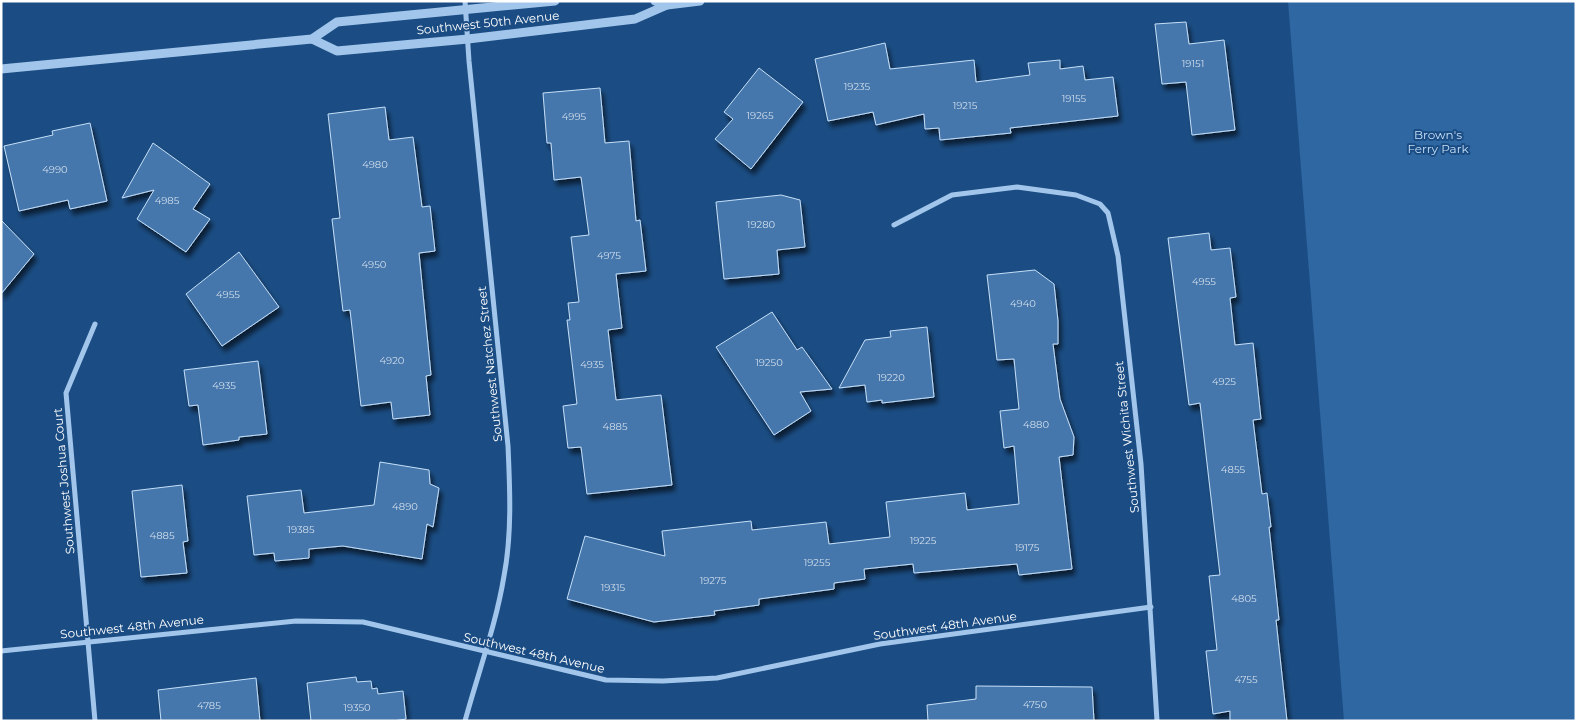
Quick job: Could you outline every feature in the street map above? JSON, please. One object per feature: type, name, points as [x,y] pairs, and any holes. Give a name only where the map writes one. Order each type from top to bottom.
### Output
[{"type":"street","name":"Southwest 50th Avenue","points":[[312,40],[338,22],[466,5],[555,1]]},
{"type":"street","name":"Southwest 50th Avenue","points":[[655,1],[667,5]]},
{"type":"street","name":"Southwest 50th Avenue","points":[[1,69],[312,40],[337,51],[468,39],[635,19],[667,5],[700,1]]},
{"type":"street","name":"Southwest Natchez Street","points":[[465,721],[498,609],[509,535],[508,446],[466,5]]},
{"type":"street","name":"Southwest Wichita Street","points":[[894,226],[952,195],[1017,188],[1076,195],[1100,204],[1108,213],[1118,256],[1141,464],[1158,721]]},
{"type":"street","name":"Southwest Joshua Court","points":[[95,324],[66,393],[95,721]]},
{"type":"street","name":"Southwest 48th Avenue","points":[[1,651],[296,621],[363,622],[606,680],[663,681],[717,678],[880,644],[1151,607]]},
{"type":"green space","name":"Brown's Ferry Park","points":[[1288,1],[1576,1],[1576,721],[1344,721]]},
{"type":"building","points":[[1186,22],[1189,44],[1224,40],[1235,130],[1192,135],[1186,82],[1162,84],[1155,24]]},
{"type":"building","points":[[885,43],[890,69],[974,60],[976,82],[1030,75],[1028,63],[1060,60],[1060,69],[1083,66],[1085,80],[1113,77],[1118,116],[1010,128],[1011,133],[940,140],[939,128],[925,129],[924,114],[876,125],[873,112],[828,121],[815,59]]},
{"type":"building","points":[[759,68],[803,102],[751,169],[715,139],[733,119],[724,112]]},
{"type":"building","points":[[600,88],[605,143],[629,141],[636,221],[640,220],[646,271],[616,274],[622,328],[608,330],[616,400],[661,395],[672,485],[587,494],[581,447],[568,448],[563,406],[577,404],[567,320],[570,320],[568,303],[579,302],[571,237],[589,235],[581,177],[554,180],[551,143],[547,143],[543,93]]},
{"type":"building","points":[[385,107],[389,140],[413,137],[422,207],[430,206],[435,251],[419,253],[431,375],[426,376],[430,415],[393,419],[391,402],[361,406],[350,310],[343,311],[332,219],[340,218],[328,114]]},
{"type":"building","points":[[90,123],[107,201],[70,209],[68,200],[19,211],[4,146],[53,135],[52,131]]},
{"type":"building","points":[[153,143],[210,184],[193,209],[210,219],[186,252],[137,219],[154,190],[122,198]]},
{"type":"building","points":[[781,195],[800,200],[805,247],[777,250],[779,274],[724,279],[716,202]]},
{"type":"building","points":[[1,220],[34,254],[1,294]]},
{"type":"building","points":[[1209,233],[1211,250],[1230,248],[1236,297],[1230,298],[1235,345],[1253,343],[1261,419],[1253,420],[1262,494],[1267,493],[1271,527],[1269,527],[1279,620],[1276,620],[1287,721],[1230,721],[1230,711],[1213,714],[1206,651],[1217,650],[1209,576],[1220,575],[1200,403],[1189,405],[1168,238]]},
{"type":"building","points":[[239,252],[279,307],[222,346],[186,294]]},
{"type":"building","points":[[1035,270],[1054,284],[1058,321],[1058,344],[1053,344],[1060,399],[1074,437],[1073,455],[1059,457],[1072,569],[1019,575],[1017,564],[914,573],[913,564],[864,569],[865,579],[834,583],[834,589],[759,599],[759,605],[714,611],[715,615],[654,622],[567,599],[585,536],[665,556],[662,531],[751,521],[752,530],[826,522],[829,544],[890,537],[886,502],[965,493],[967,510],[1019,504],[1014,446],[1004,448],[1000,411],[1019,409],[1014,359],[997,360],[987,275]]},
{"type":"building","points":[[772,312],[797,350],[802,347],[832,389],[800,392],[811,411],[774,435],[716,347]]},
{"type":"building","points":[[927,327],[934,397],[882,403],[882,400],[867,402],[865,385],[839,388],[865,340],[891,337],[890,331]]},
{"type":"building","points":[[258,361],[267,434],[239,437],[239,440],[203,445],[198,405],[189,406],[184,370]]},
{"type":"building","points":[[380,462],[429,470],[430,484],[439,488],[433,527],[427,524],[422,559],[343,546],[309,549],[309,558],[275,561],[274,553],[254,555],[247,496],[301,490],[304,513],[374,505]]},
{"type":"building","points":[[182,485],[188,541],[183,542],[187,573],[141,577],[132,491]]},
{"type":"building","points":[[356,677],[357,682],[371,681],[372,689],[377,688],[378,694],[403,691],[406,719],[393,721],[311,721],[307,683]]},
{"type":"building","points":[[256,678],[260,721],[161,721],[158,690]]},
{"type":"building","points":[[976,686],[1092,687],[1094,721],[928,721],[927,705],[976,699]]}]
